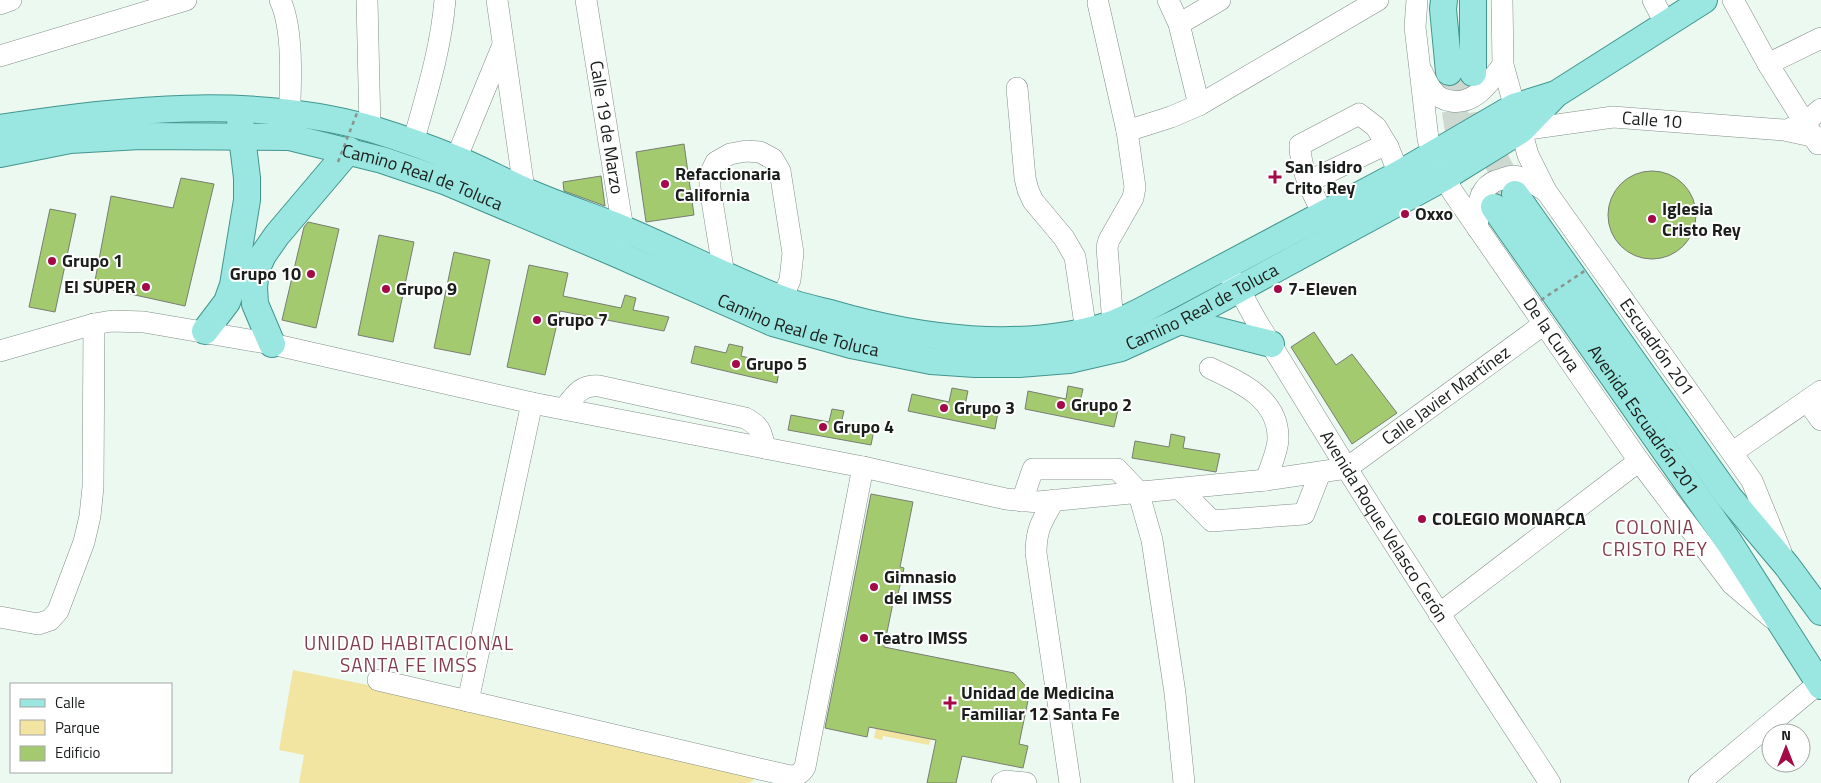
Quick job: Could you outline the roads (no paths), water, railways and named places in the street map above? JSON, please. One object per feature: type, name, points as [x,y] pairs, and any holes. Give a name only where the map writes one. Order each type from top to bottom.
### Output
[{"type":"main road","points":[[1444,0],[1443,9],[1461,72],[1473,0]]},
{"type":"main road","name":"Camino Real de Toluca","points":[[0,154],[70,140],[140,136],[242,135],[289,124],[344,156],[382,160],[447,182],[617,254],[719,286],[777,311],[877,325],[934,336],[975,352],[1013,339],[1065,335],[1088,343],[1180,320],[1445,177],[1518,119],[1665,23],[1704,0]]},
{"type":"main road","name":"Camino Real de Toluca","points":[[0,128],[68,117],[138,111],[239,109],[289,124],[383,130],[456,159],[524,190],[623,229],[719,286]]},
{"type":"main road","points":[[204,331],[223,308],[233,285],[247,200],[247,178],[239,109]]},
{"type":"main road","name":"Camino Real de Toluca","points":[[1117,336],[1140,312],[1433,154],[1518,119]]},
{"type":"main road","points":[[382,160],[383,130]]},
{"type":"main road","points":[[272,344],[256,304],[254,287],[256,270],[263,254],[277,235],[344,156]]},
{"type":"main road","name":"Avenida Escuadrón 201","points":[[1515,194],[1730,497],[1787,566],[1821,612]]},
{"type":"main road","name":"Avenida Escuadrón 201","points":[[1494,207],[1728,542],[1820,684]]},
{"type":"main road","points":[[1180,320],[1271,344]]},
{"type":"street","points":[[0,4],[11,0]]},
{"type":"street","points":[[0,56],[186,0]]},
{"type":"street","points":[[280,0],[288,36],[290,67],[289,124]]},
{"type":"street","points":[[368,0],[383,130]]},
{"type":"street","points":[[383,130],[430,82],[444,14],[445,0]]},
{"type":"street","points":[[497,0],[529,217]]},
{"type":"street","name":"Calle 19 de Marzo","points":[[586,0],[623,229],[617,254]]},
{"type":"street","points":[[1168,0],[1179,24],[1199,104]]},
{"type":"street","points":[[1179,24],[1220,0]]},
{"type":"street","name":"De la Curva","points":[[1417,0],[1415,27],[1428,139],[1433,154],[1452,191],[1639,461],[1732,584],[1782,627]]},
{"type":"street","points":[[1502,0],[1503,65],[1518,119]]},
{"type":"street","points":[[1653,0],[1665,23]]},
{"type":"street","points":[[1733,0],[1768,64],[1816,134]]},
{"type":"street","points":[[1126,131],[1172,117],[1199,104],[1371,2]]},
{"type":"street","points":[[1098,3],[1126,131],[1135,188],[1133,198],[1109,240],[1107,248],[1117,336]]},
{"type":"street","points":[[1768,64],[1821,38]]},
{"type":"street","points":[[456,159],[504,44]]},
{"type":"street","points":[[1419,66],[1432,90],[1445,100],[1455,102],[1473,98],[1482,91],[1503,65]]},
{"type":"street","points":[[1016,88],[1025,178],[1028,190],[1033,201],[1064,238],[1075,257],[1088,343]]},
{"type":"street","points":[[1816,134],[1821,109]]},
{"type":"street","points":[[1323,214],[1309,184],[1300,156],[1300,145],[1359,114],[1376,127],[1388,147],[1399,174]]},
{"type":"street","name":"Calle 10","points":[[1518,119],[1613,117],[1816,134]]},
{"type":"street","name":"Escuadrón 201","points":[[1518,119],[1528,155],[1546,191],[1752,481],[1787,566]]},
{"type":"street","points":[[1309,184],[1316,178],[1378,148],[1388,147]]},
{"type":"street","points":[[719,286],[710,174],[716,162],[730,154],[746,151],[760,152],[773,159],[780,171],[793,254],[790,280],[777,311]]},
{"type":"street","points":[[1478,229],[1477,214],[1480,196],[1494,180],[1513,176],[1546,191]]},
{"type":"street","name":"Avenida Roque Velasco Cerón","points":[[1224,267],[1240,288],[1250,310],[1439,614],[1550,783]]},
{"type":"street","points":[[0,351],[94,324],[112,321],[126,320],[204,331],[272,344],[532,403],[765,448],[1022,501],[1180,489],[1266,480],[1347,468]]},
{"type":"street","points":[[0,617],[38,624],[50,620],[58,611],[84,542],[90,516],[93,487],[94,324]]},
{"type":"street","name":"Calle Javier Martínez","points":[[1347,468],[1544,324]]},
{"type":"street","points":[[1210,368],[1241,382],[1262,399],[1276,419],[1278,440],[1266,480]]},
{"type":"street","points":[[564,409],[578,391],[584,387],[599,386],[745,418],[756,424],[761,431],[765,448]]},
{"type":"street","points":[[1733,452],[1814,396],[1821,420]]},
{"type":"street","points":[[468,701],[532,403]]},
{"type":"street","points":[[1439,614],[1639,461]]},
{"type":"street","points":[[378,680],[796,776],[802,773],[805,767],[863,468]]},
{"type":"street","points":[[1022,501],[1033,469],[1117,469],[1138,491],[1152,540],[1175,692],[1184,783]]},
{"type":"street","points":[[1180,489],[1212,521],[1304,514],[1320,473]]},
{"type":"street","points":[[1054,500],[1040,524],[1036,537],[1036,553],[1070,783]]},
{"type":"street","points":[[1699,783],[1820,684]]},
{"type":"street","points":[[1002,783],[1006,780],[1014,780],[1026,783]]},
{"type":"tunnel","points":[[1449,72],[1459,138],[1494,207]]},
{"type":"tunnel","points":[[1473,73],[1479,113],[1497,162],[1515,194]]},
{"type":"place","name":"San Isidro Crito Rey","points":[[1275,177]]},
{"type":"place","name":"Refaccionaria California","points":[[665,184]]},
{"type":"place","name":"Oxxo","points":[[1405,214]]},
{"type":"place","name":"Iglesia Cristo Rey","points":[[1652,219]]},
{"type":"place","name":"Grupo 1","points":[[52,261]]},
{"type":"place","name":"Grupo 10","points":[[311,274]]},
{"type":"place","name":"El SUPER","points":[[146,287]]},
{"type":"place","name":"Grupo 9","points":[[386,289]]},
{"type":"place","name":"7-Eleven","points":[[1278,289]]},
{"type":"place","name":"Grupo 7","points":[[537,320]]},
{"type":"place","name":"Grupo 5","points":[[736,364]]},
{"type":"place","name":"Grupo 2","points":[[1061,405]]},
{"type":"place","name":"Grupo 3","points":[[944,408]]},
{"type":"place","name":"Grupo 4","points":[[823,427]]},
{"type":"place","name":"COLEGIO MONARCA","points":[[1422,519]]},
{"type":"place","name":"Gimnasio del IMSS","points":[[874,587]]},
{"type":"place","name":"Teatro IMSS","points":[[864,638]]},
{"type":"place","name":"Unidad de Medicina Familiar 12 Santa Fe","points":[[950,703]]},
{"type":"district","name":"COLONIA CRISTO REY","points":[[1655,538]]},
{"type":"district","name":"UNIDAD HABITACIONAL SANTA FE IMSS","points":[[409,654]]}]
